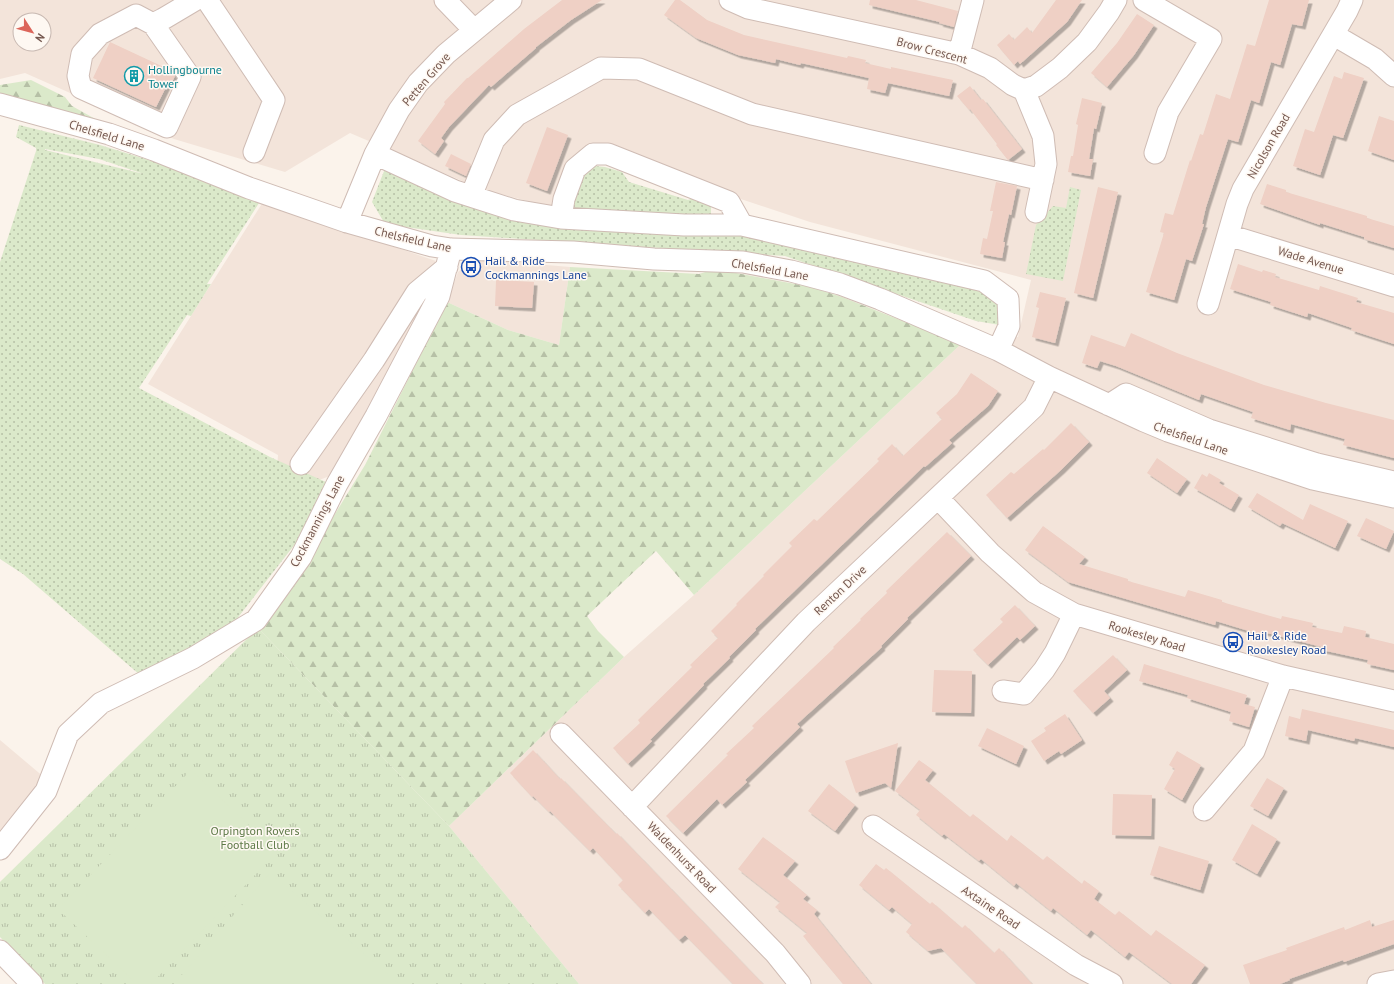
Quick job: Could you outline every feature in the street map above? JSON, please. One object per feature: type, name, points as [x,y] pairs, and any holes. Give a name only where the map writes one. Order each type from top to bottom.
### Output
[{"type":"street","points":[[153,24],[195,0]]},
{"type":"street","points":[[207,0],[274,100],[254,152]]},
{"type":"street","points":[[445,0],[474,30]]},
{"type":"street","name":"Petten Grove","points":[[347,222],[374,154],[399,110],[418,83],[446,54],[511,0]]},
{"type":"street","name":"Brow Crescent","points":[[730,0],[748,8],[960,54],[990,68],[1013,85],[1024,90]]},
{"type":"street","points":[[960,54],[973,0]]},
{"type":"street","points":[[1036,212],[1046,164],[1043,136],[1024,90],[1036,86],[1054,73],[1087,42],[1116,0]]},
{"type":"street","points":[[1144,0],[1211,39],[1168,112],[1155,153]]},
{"type":"street","name":"Nicolson Road","points":[[1208,304],[1237,204],[1250,175],[1334,35],[1352,0]]},
{"type":"street","points":[[136,15],[153,24],[190,76],[166,127],[81,88],[78,76],[82,54],[100,34],[136,15]]},
{"type":"street","points":[[1334,35],[1370,56],[1394,76]]},
{"type":"street","points":[[471,196],[494,140],[517,115],[601,68],[639,69],[752,114],[1043,180]]},
{"type":"street","name":"Chelsfield Lane","points":[[0,104],[109,134],[154,150],[249,188],[347,222],[432,246],[449,258],[573,252],[654,258],[743,262],[791,271],[840,284],[880,299],[998,350],[1049,377],[1168,431],[1314,479],[1394,497]]},
{"type":"street","points":[[374,154],[455,191],[514,210],[561,218],[684,225],[742,225],[984,281],[1008,299],[1009,326],[998,350]]},
{"type":"street","points":[[561,218],[564,199],[575,169],[593,154],[608,154],[729,202],[742,225]]},
{"type":"street","name":"Wade Avenue","points":[[1228,235],[1394,286]]},
{"type":"street","points":[[301,464],[374,360],[417,292],[449,258]]},
{"type":"street","name":"Cockmannings Lane","points":[[0,849],[46,791],[68,734],[101,703],[193,658],[256,620],[301,557],[337,484],[376,416],[439,296],[449,258]]},
{"type":"street","name":"Renton Drive","points":[[632,807],[806,622],[1034,407],[1049,377]]},
{"type":"street","points":[[1109,405],[1126,394],[1209,430],[1318,464],[1394,482]]},
{"type":"street","name":"Rookesley Road","points":[[938,498],[990,553],[1034,592],[1074,614],[1283,676],[1394,701]]},
{"type":"street","points":[[1004,691],[1028,700],[1055,653],[1074,614]]},
{"type":"street","points":[[1204,810],[1254,751],[1283,676]]},
{"type":"street","name":"Waldenhurst Road","points":[[561,734],[775,953],[800,984]]},
{"type":"street","name":"Axtaine Road","points":[[873,826],[1076,964],[1112,984]]},
{"type":"street","points":[[0,951],[32,984]]},
{"type":"street","points":[[1378,984],[1394,981]]},
{"type":"shaded area","points":[[0,0],[1394,0],[1394,984],[579,984],[449,826],[624,657],[694,595],[961,344],[1018,337],[1031,280],[810,222],[591,149],[556,202],[551,207],[481,189],[350,133],[285,172],[174,139],[25,73],[0,79]]},
{"type":"shaded area","points":[[263,202],[436,261],[439,280],[392,375],[330,476],[297,488],[277,470],[278,455],[148,384]]},
{"type":"shaded area","points":[[474,259],[570,267],[559,345],[508,330],[447,302],[458,272]]},
{"type":"shaded area","points":[[0,740],[45,778],[0,839]]},
{"type":"green space","points":[[31,80],[65,97],[72,106],[99,121],[0,99],[0,85]]},
{"type":"green space","points":[[19,125],[100,145],[165,165],[259,199],[257,202],[259,203],[207,284],[211,284],[191,316],[187,315],[139,388],[270,457],[326,482],[313,521],[229,629],[140,675],[23,574],[0,559],[0,262],[36,151],[36,148],[16,137]],"holes":[[[45,149],[99,159],[144,174]]]},
{"type":"green space","points":[[386,166],[445,195],[742,235],[986,287],[1003,303],[1000,325],[976,321],[785,256],[461,235],[385,224],[372,202]]},
{"type":"green space","points":[[595,166],[622,172],[629,182],[688,200],[699,196],[711,200],[711,216],[572,210],[577,176]]},
{"type":"green space","points":[[1070,187],[1081,190],[1063,281],[1026,274],[1036,225],[1053,206],[1066,208]]},
{"type":"green space","points":[[570,267],[699,274],[715,269],[811,287],[842,297],[961,344],[694,595],[656,551],[587,616],[598,631],[624,657],[449,826],[258,628],[289,589],[365,465],[447,302],[508,330],[559,345]]},
{"type":"green space","name":"Orpington Rovers Football Club","points":[[258,628],[449,826],[579,984],[45,984],[0,937],[0,882]]},
{"type":"green space","points":[[191,770],[277,852],[151,984],[137,984],[58,909]]},
{"type":"green space","points":[[271,873],[399,984],[174,984]]},
{"type":"building","points":[[562,0],[602,0],[571,20],[536,47],[491,87],[489,85],[449,127],[441,138],[444,141],[435,154],[418,141],[445,104],[444,102],[467,78],[524,29]]},
{"type":"building","points":[[675,0],[680,0],[707,20],[744,35],[847,58],[848,56],[866,60],[865,63],[891,69],[891,67],[953,80],[949,96],[888,83],[885,93],[867,89],[869,78],[801,63],[800,65],[776,59],[775,63],[738,55],[696,38],[664,15]]},
{"type":"building","points":[[870,0],[916,0],[958,11],[954,27],[939,23],[940,22],[869,5]]},
{"type":"building","points":[[1056,0],[1082,0],[1067,22],[1020,64],[1018,61],[1014,65],[997,45],[1009,34],[1014,40],[1027,27],[1032,33]]},
{"type":"building","points":[[1269,0],[1309,0],[1302,26],[1292,24],[1280,65],[1271,62],[1259,103],[1251,100],[1238,142],[1228,139],[1206,207],[1202,224],[1204,224],[1192,261],[1186,259],[1174,300],[1146,292],[1164,233],[1160,232],[1165,213],[1173,215],[1190,160],[1191,161],[1200,134],[1203,135],[1216,94],[1230,99],[1247,44],[1255,46]]},
{"type":"building","points":[[1137,14],[1154,25],[1134,55],[1107,87],[1091,73],[1117,43]]},
{"type":"building","name":"Hollingbourne Tower","points":[[110,42],[170,70],[175,76],[170,86],[167,85],[156,107],[93,78]]},
{"type":"building","points":[[1344,72],[1364,78],[1343,138],[1333,135],[1320,175],[1293,166],[1305,129],[1314,132],[1334,76],[1342,79]]},
{"type":"building","points":[[970,86],[981,100],[983,99],[1022,149],[1008,160],[970,109],[969,110],[957,96]]},
{"type":"building","points":[[1082,98],[1102,103],[1096,129],[1094,128],[1089,159],[1093,159],[1090,176],[1068,172],[1071,156],[1073,156],[1078,125],[1076,124]]},
{"type":"building","points":[[1379,116],[1394,121],[1394,160],[1368,151]]},
{"type":"building","points":[[547,127],[568,135],[547,191],[526,183]]},
{"type":"building","points":[[451,154],[471,164],[466,176],[445,166]]},
{"type":"building","points":[[996,182],[1017,186],[1011,215],[1009,214],[1003,242],[1005,242],[1002,258],[980,254],[983,238],[987,239],[993,211],[990,211]]},
{"type":"building","points":[[1267,184],[1286,190],[1286,192],[1367,216],[1367,218],[1394,226],[1394,248],[1320,223],[1320,225],[1260,204]]},
{"type":"building","points":[[1098,187],[1118,192],[1093,298],[1074,293]]},
{"type":"building","points":[[1238,264],[1262,272],[1263,270],[1276,274],[1275,277],[1319,290],[1320,286],[1358,298],[1356,302],[1394,313],[1394,344],[1351,330],[1352,328],[1308,313],[1307,317],[1270,305],[1271,302],[1230,289]]},
{"type":"building","points":[[496,280],[534,282],[532,308],[495,306]]},
{"type":"building","points":[[1040,292],[1066,298],[1055,343],[1032,337],[1039,308],[1036,307]]},
{"type":"building","points":[[1131,333],[1177,353],[1264,385],[1326,403],[1394,420],[1394,458],[1343,445],[1345,439],[1291,424],[1290,430],[1251,418],[1253,412],[1201,394],[1199,400],[1116,366],[1100,361],[1097,368],[1082,363],[1091,335],[1125,347]]},
{"type":"building","points":[[971,373],[998,391],[988,406],[949,440],[952,443],[925,467],[924,466],[755,629],[756,630],[729,657],[730,658],[650,740],[652,741],[628,764],[613,748],[640,723],[638,720],[692,667],[690,665],[718,638],[711,631],[792,546],[789,543],[814,519],[817,521],[879,461],[877,459],[892,444],[903,456],[942,419],[936,413],[957,394]]},
{"type":"building","points":[[1071,423],[1089,442],[1061,470],[1007,518],[986,495],[1011,472],[1014,474],[1043,449],[1044,450]]},
{"type":"building","points":[[1157,458],[1187,479],[1177,493],[1147,473]]},
{"type":"building","points":[[1209,473],[1221,480],[1219,483],[1239,495],[1231,509],[1194,488],[1202,474],[1207,477]]},
{"type":"building","points":[[1257,493],[1303,520],[1310,504],[1348,521],[1335,548],[1282,523],[1280,526],[1248,507]]},
{"type":"building","points":[[1366,518],[1394,531],[1386,549],[1357,536]]},
{"type":"building","points":[[1043,526],[1085,557],[1079,564],[1128,579],[1128,581],[1185,597],[1188,590],[1222,600],[1222,602],[1281,619],[1282,616],[1313,623],[1312,627],[1342,633],[1344,626],[1366,631],[1365,637],[1394,644],[1394,670],[1367,664],[1368,660],[1322,650],[1322,647],[1263,632],[1262,635],[1216,621],[1215,625],[1068,582],[1025,550]]},
{"type":"building","points":[[947,532],[971,556],[907,618],[908,619],[881,646],[882,647],[797,724],[800,727],[745,780],[747,782],[722,805],[717,799],[683,833],[666,816],[728,755],[726,754],[754,728],[752,726],[834,648],[833,647],[887,593],[886,591]]},
{"type":"building","points":[[1015,605],[1035,626],[1020,640],[1017,637],[988,665],[973,650],[1003,622],[1000,619]]},
{"type":"building","points":[[1113,655],[1127,670],[1104,691],[1110,698],[1093,713],[1073,691]]},
{"type":"building","points":[[1144,664],[1247,695],[1244,704],[1255,707],[1249,727],[1229,721],[1231,712],[1187,698],[1188,695],[1139,681]]},
{"type":"building","points":[[934,670],[972,671],[971,713],[932,712]]},
{"type":"building","points":[[1302,709],[1394,730],[1394,747],[1355,738],[1354,741],[1308,730],[1306,741],[1285,736],[1289,716],[1300,719]]},
{"type":"building","points":[[1065,714],[1082,740],[1061,754],[1059,751],[1044,761],[1031,741],[1046,731],[1044,728]]},
{"type":"building","points":[[987,728],[1024,746],[1016,764],[978,746]]},
{"type":"building","points":[[898,743],[891,788],[885,783],[856,793],[845,761]]},
{"type":"building","points":[[533,750],[560,779],[561,778],[616,834],[617,833],[763,984],[733,984],[685,935],[679,940],[649,909],[645,913],[618,885],[623,880],[593,848],[590,851],[550,811],[549,812],[533,796],[532,797],[510,773]]},
{"type":"building","points":[[1177,751],[1201,765],[1182,800],[1164,789],[1175,769],[1169,765]]},
{"type":"building","points":[[919,760],[933,770],[925,780],[970,817],[973,814],[1007,841],[1011,835],[1043,860],[1047,856],[1082,884],[1084,880],[1099,891],[1094,899],[1115,915],[1119,911],[1151,936],[1156,930],[1205,965],[1191,984],[1172,984],[1129,952],[1125,957],[1091,930],[1087,935],[1053,908],[1051,911],[1016,883],[1014,886],[981,859],[979,861],[944,834],[942,836],[916,815],[920,810],[895,791]]},
{"type":"building","points":[[1267,778],[1284,788],[1268,816],[1250,806]]},
{"type":"building","points":[[829,784],[855,805],[835,831],[808,811]]},
{"type":"building","points":[[1113,794],[1152,795],[1151,836],[1112,835]]},
{"type":"building","points":[[1252,824],[1277,839],[1257,874],[1232,860]]},
{"type":"building","points":[[763,837],[795,861],[783,875],[807,895],[803,899],[817,910],[814,914],[871,984],[843,984],[803,936],[807,933],[775,907],[780,902],[738,869]]},
{"type":"building","points":[[1159,846],[1209,861],[1200,890],[1150,875]]},
{"type":"building","points":[[876,864],[884,870],[886,868],[930,904],[932,902],[962,928],[965,925],[994,953],[999,948],[1032,984],[977,984],[941,948],[928,951],[906,932],[912,924],[892,907],[889,910],[859,885]]},
{"type":"building","points":[[1370,920],[1372,927],[1394,920],[1394,944],[1344,962],[1343,960],[1289,979],[1290,980],[1280,984],[1250,984],[1243,965],[1287,950],[1286,948],[1344,927],[1345,930]]},
{"type":"place","name":"Hollingbourne Tower","points":[[134,76]]},
{"type":"place","name":"Hail & Ride Cockmannings Lane","points":[[471,267]]},
{"type":"place","name":"Hail & Ride Rookesley Road","points":[[1233,642]]}]
